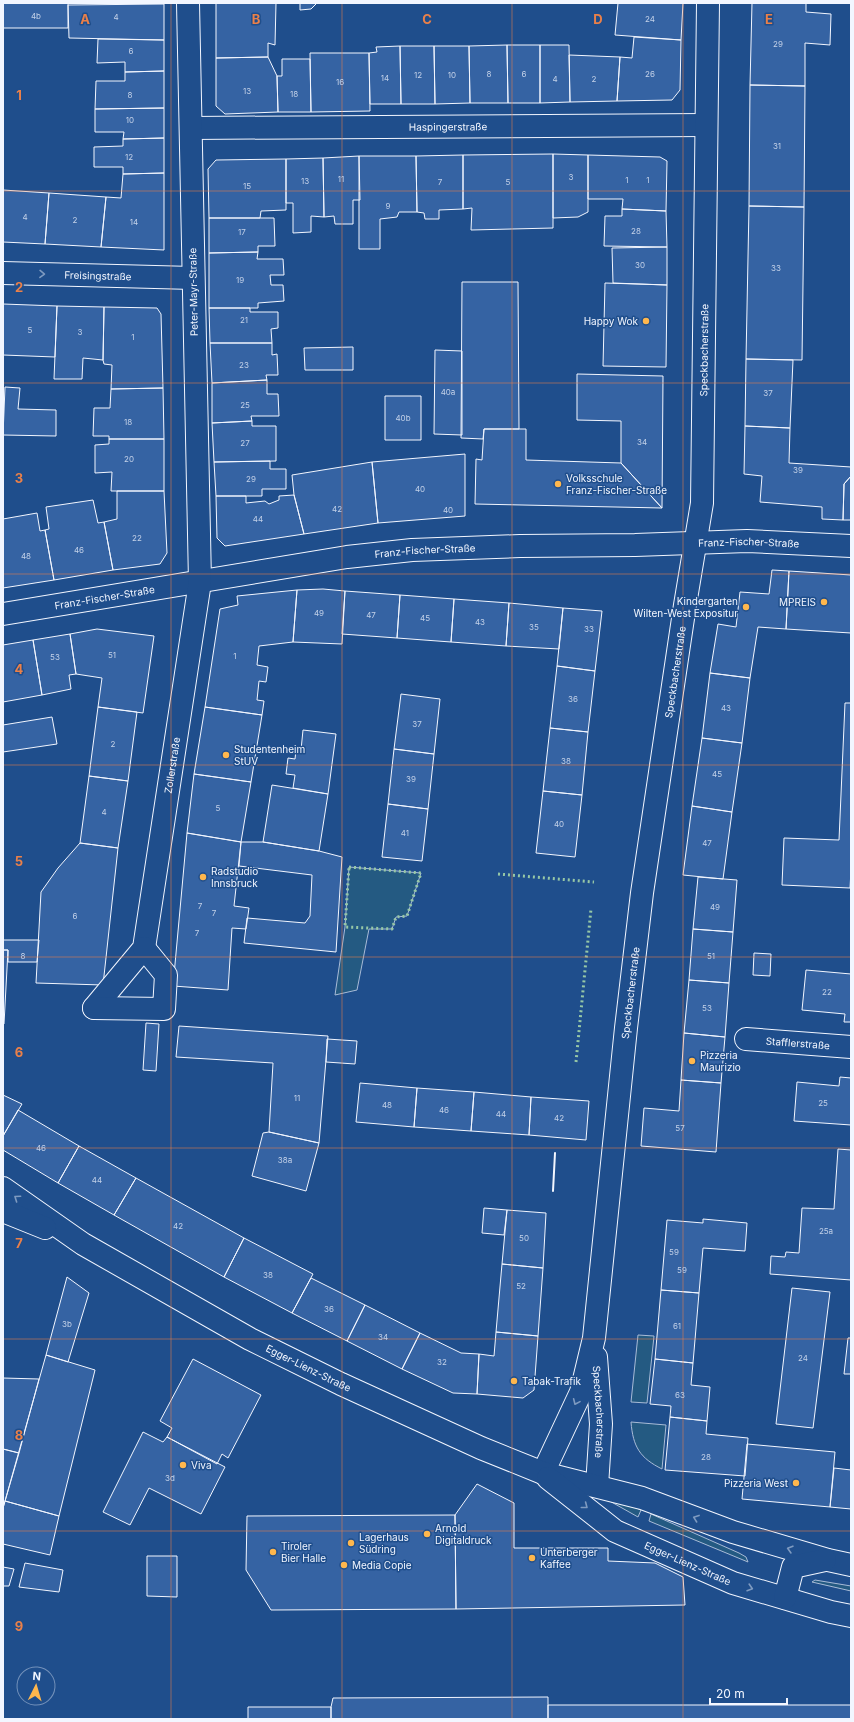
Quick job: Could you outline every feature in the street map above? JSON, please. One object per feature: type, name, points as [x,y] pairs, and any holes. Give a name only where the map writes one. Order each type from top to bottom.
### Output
[{"type":"street","name":"Peter-Mayr-Straße","points":[[188,3],[200,582]]},
{"type":"street","name":"Speckbacherstraße","points":[[543,1474],[581,1392],[594,1338],[642,893],[702,503],[708,3]]},
{"type":"street","name":"Haspingerstraße","points":[[191,128],[706,125]]},
{"type":"street","name":"Freisingstraße","points":[[3,273],[193,278]]},
{"type":"street","name":"Franz-Fischer-Straße","points":[[3,614],[347,557],[406,550],[747,541],[851,546]]},
{"type":"street","name":"Zollerstraße","points":[[144,948],[200,582]]},
{"type":"street","name":"Stafflerstraße","points":[[746,1039],[851,1047]]},
{"type":"street","name":"Egger-Lienz-Straße","points":[[3,1188],[83,1244],[277,1352],[341,1384],[422,1421],[543,1474],[642,1498],[733,1532],[828,1560],[851,1565]]},
{"type":"street","name":"Egger-Lienz-Straße","points":[[3,1211],[83,1244]]},
{"type":"street","name":"Speckbacherstraße","points":[[594,1338],[601,1424],[597,1486]]},
{"type":"street","name":"Egger-Lienz-Straße","points":[[543,1474],[615,1531],[733,1583],[831,1612],[851,1616]]},
{"type":"street","points":[[785,1598],[793,1567],[828,1560]]},
{"type":"shaded area","points":[[349,867],[421,873],[407,916],[396,917],[392,929],[369,929],[357,990],[335,995],[345,927]]},
{"type":"shaded area","points":[[638,1335],[654,1336],[647,1403],[631,1402]]},
{"type":"shaded area","points":[[631,1422],[666,1425],[662,1469],[648,1461],[639,1451],[632,1431]]},
{"type":"shaded area","points":[[599,1495],[612,1497],[641,1510],[638,1517]]},
{"type":"shaded area","points":[[651,1514],[739,1553],[746,1557],[748,1562],[649,1521]]},
{"type":"shaded area","points":[[815,1580],[851,1586],[851,1591],[812,1582]]},
{"type":"building","points":[[3,3],[68,3],[68,28],[3,28]]},
{"type":"building","points":[[216,3],[276,3],[275,45],[268,43],[268,57],[216,58]]},
{"type":"building","points":[[300,3],[316,4],[311,9],[300,10]]},
{"type":"building","points":[[618,3],[683,3],[681,40],[615,35]]},
{"type":"building","points":[[752,3],[806,3],[806,12],[831,14],[830,45],[805,43],[805,86],[750,85]]},
{"type":"building","points":[[164,4],[164,40],[69,38],[68,5]]},
{"type":"building","points":[[634,37],[681,40],[680,90],[672,100],[617,101],[620,57],[632,58]]},
{"type":"building","points":[[98,39],[164,40],[164,71],[125,72],[125,62],[97,63]]},
{"type":"building","points":[[507,45],[508,103],[470,103],[469,46]]},
{"type":"building","points":[[507,45],[540,45],[540,103],[508,103]]},
{"type":"building","points":[[540,45],[569,45],[570,102],[540,103]]},
{"type":"building","points":[[400,46],[401,104],[370,104],[369,53],[377,52],[376,47]]},
{"type":"building","points":[[400,46],[434,46],[435,104],[401,104]]},
{"type":"building","points":[[434,46],[469,46],[470,103],[435,104]]},
{"type":"building","points":[[310,53],[369,53],[370,111],[311,112]]},
{"type":"building","points":[[569,55],[620,57],[617,101],[570,102]]},
{"type":"building","points":[[268,57],[277,76],[278,112],[225,114],[216,106],[216,58]]},
{"type":"building","points":[[282,59],[310,59],[311,112],[278,112],[277,76],[282,76]]},
{"type":"building","points":[[164,71],[164,108],[95,109],[96,81],[125,81],[125,72]]},
{"type":"building","points":[[750,85],[805,86],[804,207],[749,206]]},
{"type":"building","points":[[164,108],[164,138],[123,139],[124,132],[95,132],[95,109]]},
{"type":"building","points":[[164,138],[164,173],[123,174],[123,167],[94,167],[94,147],[123,146],[123,139]]},
{"type":"building","points":[[553,154],[553,228],[471,230],[472,208],[463,209],[463,155]]},
{"type":"building","points":[[553,154],[588,155],[588,212],[578,217],[553,218]]},
{"type":"building","points":[[463,155],[463,209],[439,210],[439,219],[425,219],[424,213],[417,212],[416,156]]},
{"type":"building","points":[[588,155],[660,157],[667,161],[666,211],[622,209],[623,199],[588,199]]},
{"type":"building","points":[[359,156],[416,156],[417,212],[399,212],[397,217],[380,219],[380,249],[359,249]]},
{"type":"building","points":[[359,156],[360,200],[353,200],[353,224],[335,224],[334,216],[324,217],[323,158]]},
{"type":"building","points":[[323,158],[324,217],[311,216],[311,232],[293,233],[293,203],[286,203],[286,159]]},
{"type":"building","points":[[286,159],[286,210],[261,211],[260,218],[209,218],[208,169],[216,160]]},
{"type":"building","points":[[164,173],[164,250],[101,247],[106,197],[121,198],[123,174]]},
{"type":"building","points":[[3,190],[49,193],[45,244],[3,242]]},
{"type":"building","points":[[49,193],[106,197],[101,247],[45,244]]},
{"type":"building","points":[[749,206],[804,207],[802,360],[746,359]]},
{"type":"building","points":[[622,209],[666,211],[667,247],[604,246],[605,216],[622,216]]},
{"type":"building","points":[[209,218],[274,218],[275,246],[258,246],[258,252],[209,253]]},
{"type":"building","points":[[667,247],[667,285],[613,283],[612,248]]},
{"type":"building","points":[[258,252],[257,259],[283,259],[284,275],[270,275],[271,285],[283,285],[284,301],[258,303],[258,308],[209,308],[209,253]]},
{"type":"building","points":[[462,282],[518,282],[519,429],[484,429],[483,439],[461,438]]},
{"type":"building","points":[[605,283],[667,285],[666,367],[603,366]]},
{"type":"building","points":[[3,304],[57,306],[55,357],[3,355]]},
{"type":"building","points":[[57,306],[104,307],[103,360],[83,358],[82,379],[54,379]]},
{"type":"building","points":[[104,307],[157,308],[161,314],[163,388],[111,389],[112,365],[104,364],[103,360]]},
{"type":"building","points":[[209,308],[250,308],[250,312],[278,312],[278,328],[271,329],[272,343],[210,343]]},
{"type":"building","points":[[210,343],[272,343],[272,355],[277,354],[278,375],[266,375],[267,380],[212,383]]},
{"type":"building","points":[[353,347],[353,370],[305,370],[304,348]]},
{"type":"building","points":[[435,350],[462,351],[462,435],[434,434]]},
{"type":"building","points":[[746,359],[793,360],[790,428],[745,426]]},
{"type":"building","points":[[577,374],[663,376],[662,508],[621,463],[621,421],[577,420]]},
{"type":"building","points":[[267,380],[267,394],[278,394],[279,416],[251,416],[252,421],[212,423],[212,383]]},
{"type":"building","points":[[5,387],[20,388],[18,409],[56,410],[56,436],[3,435]]},
{"type":"building","points":[[163,388],[164,439],[109,439],[109,436],[93,436],[94,408],[110,408],[111,389]]},
{"type":"building","points":[[385,396],[421,396],[421,440],[385,440]]},
{"type":"building","points":[[252,421],[252,426],[276,426],[276,461],[214,462],[212,423]]},
{"type":"building","points":[[745,426],[790,428],[789,463],[851,467],[851,476],[844,484],[843,520],[822,519],[822,507],[760,502],[762,476],[744,474]]},
{"type":"building","name":"Volksschule Franz-Fischer-Straße","points":[[484,429],[526,429],[526,460],[621,463],[662,508],[475,504],[476,459],[482,460]]},
{"type":"building","points":[[109,439],[164,439],[164,491],[111,491],[112,472],[95,473],[95,445],[109,444]]},
{"type":"building","points":[[465,454],[465,516],[378,523],[372,462]]},
{"type":"building","points":[[270,461],[270,469],[286,469],[286,489],[262,489],[262,496],[216,496],[214,462]]},
{"type":"building","points":[[372,462],[378,523],[304,534],[294,495],[292,475]]},
{"type":"building","points":[[851,476],[851,520],[843,520],[844,484]]},
{"type":"building","points":[[117,491],[164,491],[167,553],[160,564],[113,570],[104,522],[117,519]]},
{"type":"building","points":[[294,495],[304,534],[225,546],[217,538],[216,496],[246,496],[246,503],[265,501],[269,504],[279,500],[279,496]]},
{"type":"building","points":[[93,500],[98,523],[104,522],[113,570],[54,580],[45,530],[49,529],[46,507]]},
{"type":"building","points":[[37,513],[40,531],[45,530],[54,580],[3,588],[3,519]]},
{"type":"building","points":[[772,570],[789,571],[786,629],[758,627],[750,678],[710,673],[718,624],[736,627],[740,592],[769,594]]},
{"type":"building","points":[[789,571],[851,575],[851,633],[786,629]]},
{"type":"building","points":[[323,589],[345,591],[342,644],[293,642],[297,590]]},
{"type":"building","points":[[297,590],[293,642],[259,646],[257,665],[268,667],[266,682],[259,681],[257,700],[264,701],[262,715],[205,707],[220,609],[238,605],[237,596]]},
{"type":"building","points":[[345,591],[400,595],[397,638],[342,634]]},
{"type":"building","points":[[400,595],[454,599],[451,642],[397,638]]},
{"type":"building","points":[[454,599],[509,603],[506,646],[451,642]]},
{"type":"building","points":[[509,603],[563,608],[559,649],[506,646]]},
{"type":"building","points":[[563,608],[602,611],[595,671],[557,666]]},
{"type":"building","points":[[97,629],[154,636],[143,713],[98,707],[102,678],[76,674],[70,634]]},
{"type":"building","points":[[70,634],[76,674],[69,675],[71,689],[42,695],[33,640]]},
{"type":"building","points":[[33,640],[42,695],[3,702],[3,645]]},
{"type":"building","points":[[557,666],[595,671],[588,732],[550,728]]},
{"type":"building","points":[[710,673],[750,678],[742,743],[702,738]]},
{"type":"building","points":[[401,694],[440,699],[434,754],[394,749]]},
{"type":"building","points":[[845,703],[851,703],[850,888],[782,885],[784,838],[839,840]]},
{"type":"building","points":[[98,707],[137,712],[128,781],[89,776]]},
{"type":"building","name":"Studentenheim StUV","points":[[205,707],[262,715],[251,782],[194,774]]},
{"type":"building","points":[[52,717],[57,744],[3,752],[3,725]]},
{"type":"building","points":[[550,728],[588,732],[582,795],[543,791]]},
{"type":"building","points":[[303,730],[336,734],[328,794],[293,788],[295,775],[286,774],[288,758],[295,759],[296,750],[301,750]]},
{"type":"building","points":[[702,738],[742,743],[732,812],[692,806]]},
{"type":"building","points":[[394,749],[434,754],[428,809],[388,804]]},
{"type":"building","points":[[194,774],[251,782],[241,842],[187,833]]},
{"type":"building","points":[[89,776],[128,781],[118,848],[80,843]]},
{"type":"building","points":[[272,785],[328,794],[319,851],[263,842]]},
{"type":"building","points":[[543,791],[582,795],[575,857],[536,853]]},
{"type":"building","points":[[388,804],[428,809],[422,861],[382,857]]},
{"type":"building","points":[[692,806],[732,812],[723,879],[683,875]]},
{"type":"building","points":[[187,833],[241,842],[234,906],[249,908],[246,929],[232,928],[228,990],[173,986]]},
{"type":"building","points":[[241,842],[263,842],[319,851],[342,857],[336,952],[244,943],[247,918],[305,923],[310,916],[312,875],[239,866]]},
{"type":"building","points":[[80,843],[118,848],[103,985],[36,983],[41,892],[58,868]]},
{"type":"building","points":[[698,877],[737,880],[733,932],[693,929]]},
{"type":"building","points":[[693,929],[733,932],[729,983],[689,980]]},
{"type":"building","points":[[3,940],[39,940],[37,962],[8,962],[8,950],[3,950]]},
{"type":"building","points":[[3,950],[8,950],[4,1024],[3,1024]]},
{"type":"building","points":[[754,953],[771,954],[770,976],[753,975]]},
{"type":"building","points":[[806,970],[851,974],[851,1022],[844,1022],[845,1014],[802,1010]]},
{"type":"building","points":[[689,980],[729,983],[725,1037],[684,1033]]},
{"type":"building","points":[[146,1023],[159,1024],[156,1071],[143,1070]]},
{"type":"building","points":[[179,1026],[328,1036],[319,1143],[269,1132],[273,1063],[176,1057]]},
{"type":"building","points":[[684,1033],[725,1037],[721,1083],[681,1080]]},
{"type":"building","points":[[327,1039],[357,1041],[355,1064],[326,1062]]},
{"type":"building","points":[[840,1077],[851,1078],[851,1125],[794,1121],[797,1082],[839,1086]]},
{"type":"building","points":[[681,1080],[721,1083],[716,1152],[641,1146],[644,1108],[679,1111]]},
{"type":"building","points":[[360,1083],[417,1088],[414,1127],[356,1122]]},
{"type":"building","points":[[417,1088],[474,1092],[471,1131],[414,1127]]},
{"type":"building","points":[[474,1092],[531,1097],[529,1135],[471,1131]]},
{"type":"building","points":[[3,1095],[22,1104],[3,1136]]},
{"type":"building","points":[[531,1097],[589,1101],[586,1140],[529,1135]]},
{"type":"building","points":[[18,1110],[79,1146],[58,1183],[3,1150],[3,1136]]},
{"type":"building","points":[[269,1132],[319,1143],[306,1191],[252,1176],[263,1133]]},
{"type":"building","points":[[79,1146],[136,1178],[114,1215],[58,1183]]},
{"type":"building","points":[[838,1149],[851,1150],[851,1280],[770,1274],[771,1256],[785,1257],[786,1252],[799,1253],[802,1208],[834,1209]]},
{"type":"building","points":[[136,1178],[244,1238],[224,1277],[114,1215]]},
{"type":"building","points":[[484,1208],[507,1210],[504,1235],[482,1233]]},
{"type":"building","points":[[507,1210],[546,1213],[543,1268],[502,1264]]},
{"type":"building","points":[[703,1219],[747,1223],[745,1251],[703,1248],[699,1293],[661,1290],[667,1220],[703,1223]]},
{"type":"building","points":[[244,1238],[313,1274],[292,1313],[224,1277]]},
{"type":"building","points":[[502,1264],[543,1268],[538,1336],[496,1332]]},
{"type":"building","points":[[67,1277],[89,1293],[68,1362],[46,1355]]},
{"type":"building","points":[[311,1278],[365,1305],[347,1341],[292,1313]]},
{"type":"building","points":[[792,1288],[830,1292],[813,1428],[776,1424]]},
{"type":"building","points":[[661,1290],[699,1293],[693,1363],[655,1359]]},
{"type":"building","points":[[365,1305],[420,1333],[402,1369],[347,1341]]},
{"type":"building","points":[[496,1332],[538,1336],[534,1390],[523,1398],[477,1394],[479,1354],[494,1356]]},
{"type":"building","points":[[420,1333],[461,1353],[479,1354],[477,1394],[453,1393],[402,1369]]},
{"type":"building","points":[[848,1338],[851,1338],[851,1374],[844,1374]]},
{"type":"building","points":[[46,1355],[95,1370],[59,1516],[5,1501]]},
{"type":"building","points":[[193,1359],[261,1395],[228,1458],[222,1454],[217,1464],[167,1437],[172,1428],[160,1421]]},
{"type":"building","points":[[655,1359],[693,1363],[691,1385],[710,1387],[707,1421],[670,1417],[671,1406],[650,1404]]},
{"type":"building","points":[[3,1378],[39,1379],[19,1453],[3,1449]]},
{"type":"building","points":[[670,1417],[707,1421],[706,1434],[748,1438],[745,1476],[665,1470]]},
{"type":"building","points":[[143,1432],[163,1442],[167,1437],[225,1467],[201,1514],[149,1488],[130,1525],[103,1512]]},
{"type":"building","points":[[747,1444],[835,1452],[830,1507],[742,1499]]},
{"type":"building","points":[[3,1449],[19,1453],[3,1508]]},
{"type":"building","points":[[834,1468],[851,1470],[851,1509],[830,1507]]},
{"type":"building","points":[[477,1484],[514,1503],[514,1548],[608,1548],[608,1561],[655,1563],[683,1577],[685,1605],[456,1609],[455,1515]]},
{"type":"building","points":[[5,1501],[59,1516],[50,1555],[3,1544],[3,1508]]},
{"type":"building","name":"Lagerhaus Südring","points":[[455,1515],[456,1609],[271,1610],[246,1570],[247,1516]]},
{"type":"building","points":[[147,1556],[177,1556],[177,1597],[147,1596]]},
{"type":"building","points":[[25,1563],[63,1570],[59,1592],[19,1587]]},
{"type":"building","points":[[3,1567],[14,1569],[9,1586],[3,1586]]},
{"type":"building","points":[[548,1697],[548,1719],[331,1719],[333,1698]]},
{"type":"building","points":[[548,1705],[851,1705],[851,1719],[548,1719]]},
{"type":"building","points":[[248,1707],[331,1707],[331,1719],[248,1719]]},
{"type":"hedge","points":[[349,867],[421,873],[407,916],[396,917],[392,929],[345,927],[349,867]]},
{"type":"hedge","points":[[498,874],[594,882]]},
{"type":"hedge","points":[[576,1062],[591,909]]},
{"type":"wall","points":[[553,1191],[555,1153]]},
{"type":"place","name":"Happy Wok","points":[[646,321]]},
{"type":"place","name":"Volksschule Franz-Fischer-Straße","points":[[558,484]]},
{"type":"place","name":"MPREIS","points":[[824,602]]},
{"type":"place","name":"Kindergarten Wilten-West Expositur","points":[[746,607]]},
{"type":"place","name":"Studentenheim StUV","points":[[226,755]]},
{"type":"place","name":"Radstudio Innsbruck","points":[[203,877]]},
{"type":"place","name":"Pizzeria Maurizio","points":[[692,1061]]},
{"type":"place","name":"Tabak-Trafik","points":[[514,1381]]},
{"type":"place","name":"Viva","points":[[183,1465]]},
{"type":"place","name":"Pizzeria West","points":[[796,1483]]},
{"type":"place","name":"Arnold Digitaldruck","points":[[427,1534]]},
{"type":"place","name":"Lagerhaus Südring","points":[[351,1543]]},
{"type":"place","name":"Tiroler Bier Halle","points":[[273,1552]]},
{"type":"place","name":"Unterberger Kaffee","points":[[532,1558]]},
{"type":"place","name":"Media Copie","points":[[344,1565]]}]
